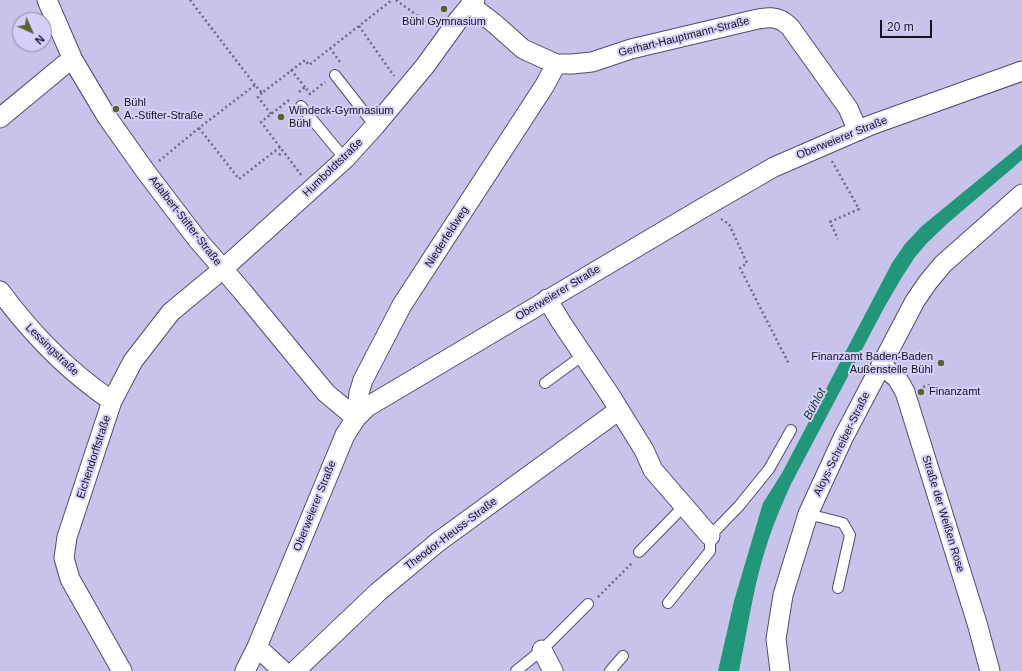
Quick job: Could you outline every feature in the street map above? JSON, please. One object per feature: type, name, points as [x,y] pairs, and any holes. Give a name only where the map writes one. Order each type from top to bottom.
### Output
[{"type":"street","name":"Adalbert-Stifter-Straße","points":[[48,0],[73,60],[107,117],[146,172],[197,239],[326,393],[356,418]]},
{"type":"street","name":"Gerhart-Hauptmann-Straße","points":[[472,3],[523,49],[556,64],[592,62],[631,49],[762,18],[777,18],[785,22],[790,27],[839,95],[848,108],[858,131]]},
{"type":"street","name":"Humboldtstraße","points":[[223,269],[346,159],[425,66],[472,3]]},
{"type":"street","points":[[0,118],[64,64],[73,60]]},
{"type":"street","name":"Niederfeldweg","points":[[356,418],[359,393],[363,380],[402,305],[545,85],[556,64]]},
{"type":"street","name":"Oberweierer Straße","points":[[245,671],[257,647],[344,437],[356,418],[366,407],[547,299],[774,167],[824,144],[1022,71]]},
{"type":"street","name":"Aloys-Schreiber-Straße","points":[[780,671],[776,639],[783,595],[808,514],[843,438],[915,301],[928,282],[942,264],[1022,194]]},
{"type":"street","name":"Eichendorffstraße","points":[[122,671],[70,579],[64,558],[67,537],[112,401],[133,361],[171,312],[223,269]]},
{"type":"street","name":"Lessingstraße","points":[[0,291],[22,320],[52,350],[92,388],[112,401]]},
{"type":"street","points":[[547,299],[582,356],[644,450],[653,470],[710,536]]},
{"type":"street","name":"Straße der Weißen Rose","points":[[881,365],[897,378],[905,392],[990,671]]},
{"type":"street","name":"Theodor-Heuss-Straße","points":[[295,671],[383,588],[432,547],[619,410]]},
{"type":"street","points":[[257,647],[283,671]]},
{"type":"street","points":[[542,650],[553,671]]},
{"type":"lane","points":[[335,75],[375,126]]},
{"type":"lane","points":[[302,106],[346,159]]},
{"type":"lane","points":[[545,383],[582,356]]},
{"type":"lane","points":[[668,604],[710,552],[710,536],[769,469],[791,430]]},
{"type":"lane","points":[[640,552],[684,506]]},
{"type":"lane","points":[[808,514],[843,523],[850,535],[838,588]]},
{"type":"lane","points":[[516,671],[542,650],[588,604]]},
{"type":"lane","points":[[610,671],[623,656]]},
{"type":"path","points":[[190,0],[262,93]]},
{"type":"path","points":[[271,114],[258,97],[262,93],[305,60],[309,65],[392,0]]},
{"type":"path","points":[[396,0],[429,24]]},
{"type":"path","points":[[359,26],[394,77]]},
{"type":"path","points":[[291,70],[310,94],[344,67],[330,48]]},
{"type":"path","points":[[146,172],[199,128],[255,85]]},
{"type":"path","points":[[305,87],[261,122],[312,189]]},
{"type":"path","points":[[199,128],[239,179],[280,147]]},
{"type":"path","points":[[824,144],[859,209],[830,222],[838,239]]},
{"type":"path","points":[[279,155],[284,152]]},
{"type":"path","points":[[721,219],[729,224],[747,263],[740,268],[789,364]]},
{"type":"path","points":[[588,604],[593,602],[637,558],[640,552]]},
{"type":"shaded area","points":[[1022,144],[1022,160],[948,223],[927,243],[915,257],[884,308],[791,484],[776,518],[759,571],[739,671],[718,671],[734,601],[763,503],[782,473],[892,263],[905,244],[922,226]]},
{"type":"place","name":"Bühl Gymnasium","points":[[444,9]]},
{"type":"place","name":"Bühl A.-Stifter-Straße","points":[[116,109]]},
{"type":"place","name":"Windeck-Gymnasium Bühl","points":[[281,117]]},
{"type":"place","name":"Finanzamt Baden-Baden Außenstelle Bühl","points":[[941,363]]},
{"type":"place","name":"Finanzamt","points":[[921,392]]},
{"type":"water label","name":"Bühlot","points":[[815,404]]}]
